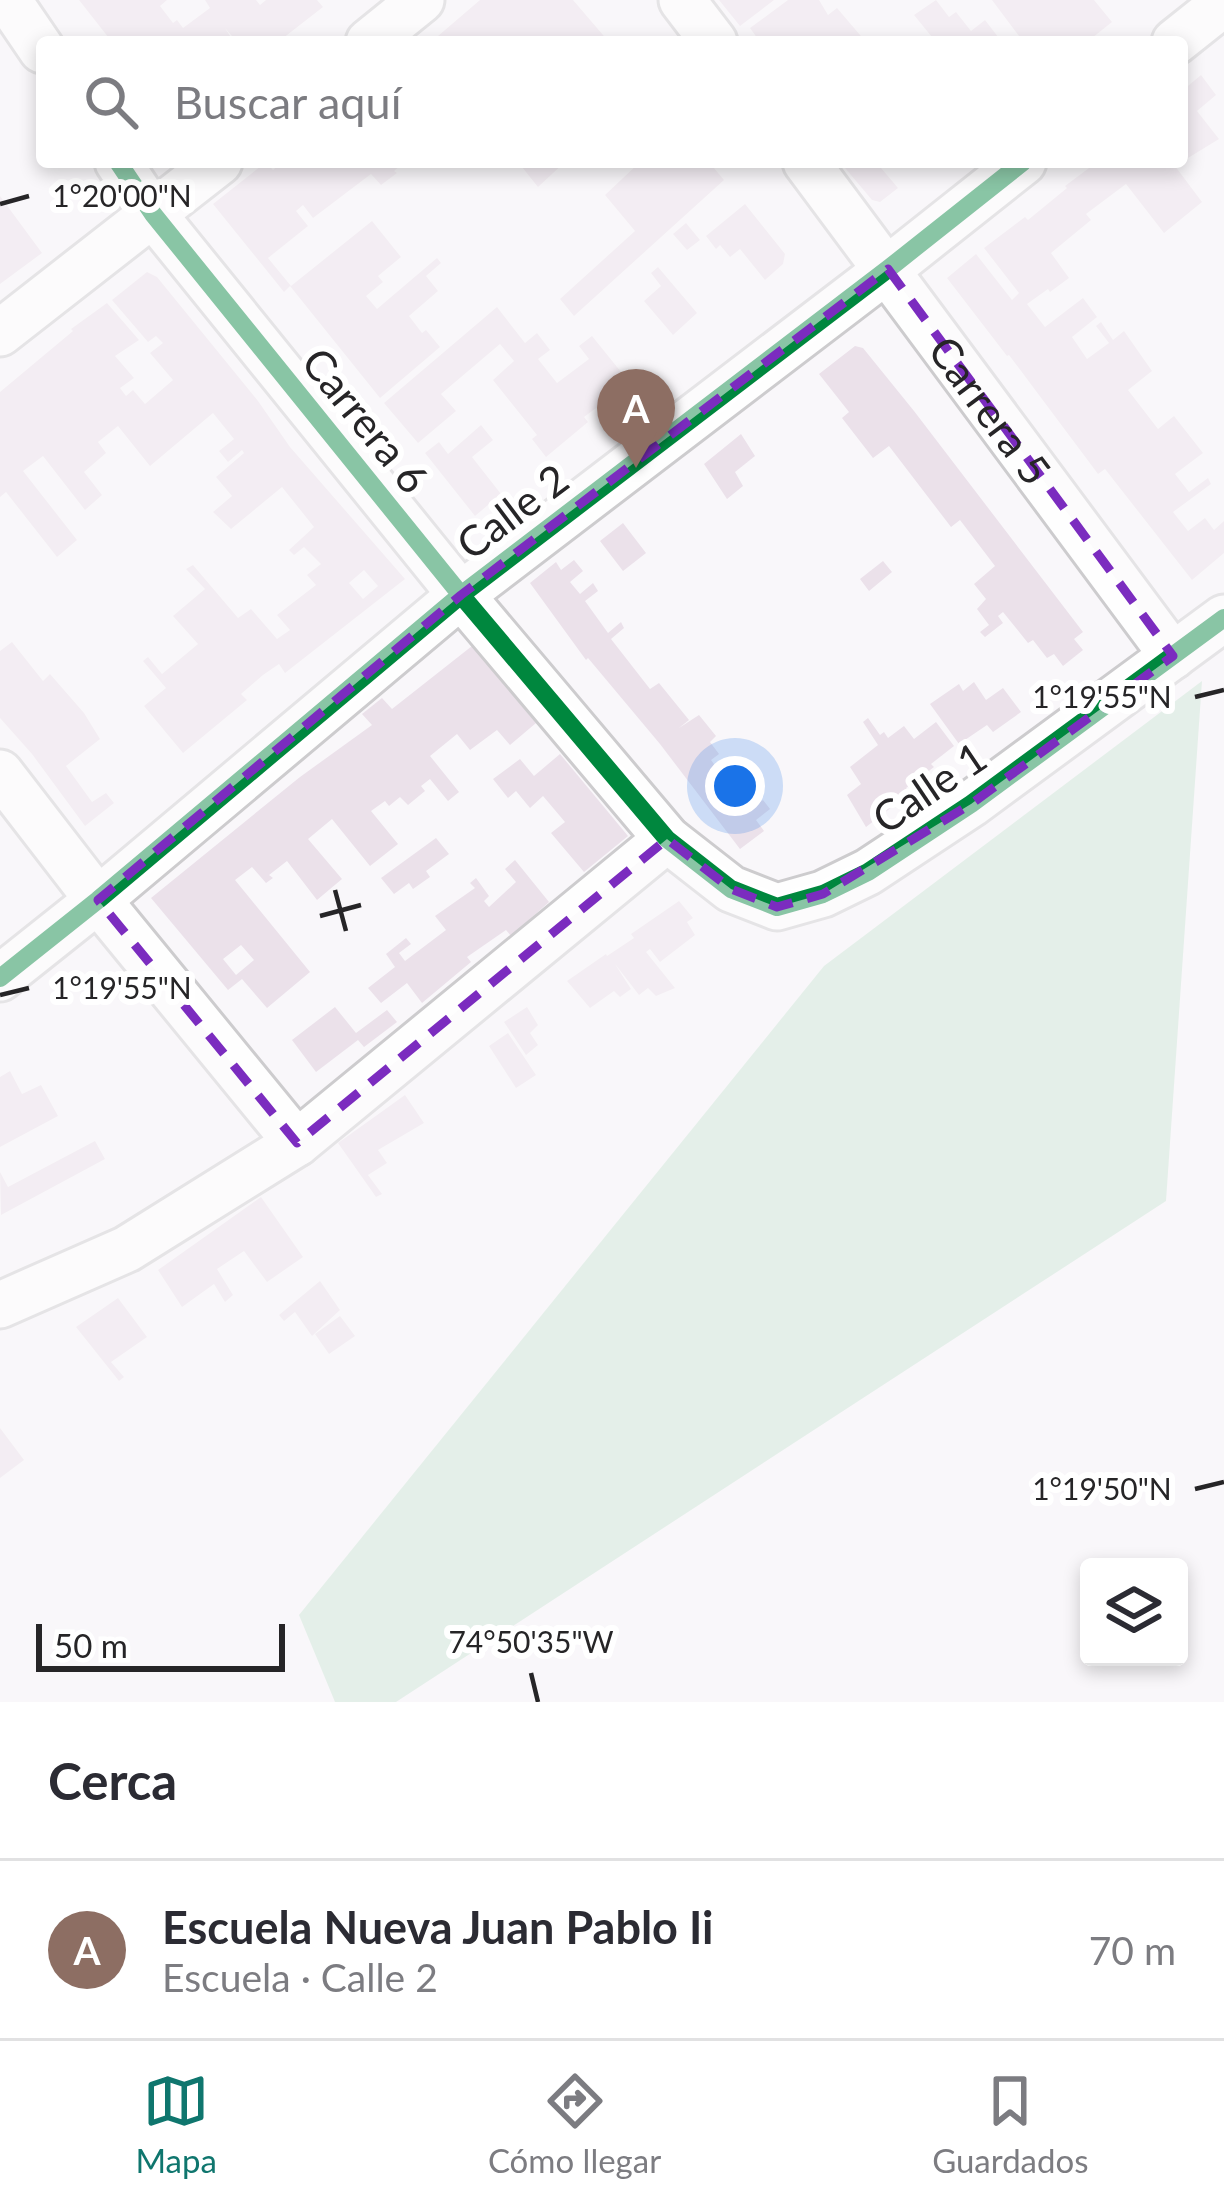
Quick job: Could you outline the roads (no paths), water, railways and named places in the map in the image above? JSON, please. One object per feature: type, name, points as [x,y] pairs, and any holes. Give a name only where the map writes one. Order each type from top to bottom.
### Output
[{"type":"street","points":[[8,0],[36,41]]},
{"type":"street","points":[[376,36],[421,0]]},
{"type":"street","points":[[682,0],[709,36]]},
{"type":"street","points":[[1183,36],[1224,3]]},
{"type":"street","name":"Carrera 6","points":[[122,168],[153,214],[461,595],[667,839],[731,889],[777,907]]},
{"type":"street","points":[[0,334],[211,168]]},
{"type":"street","name":"Carrera 5","points":[[811,168],[1173,656]]},
{"type":"street","name":"Calle 2","points":[[0,978],[461,595],[1015,168]]},
{"type":"street","name":"Calle 1","points":[[777,907],[823,894],[868,872],[971,804],[1224,618]]},
{"type":"street","points":[[0,773],[297,1143]]},
{"type":"street","points":[[0,1305],[128,1249],[297,1143],[667,839]]},
{"type":"place","name":"Escuela Nueva Juan Pablo Ii","points":[[636,468]]}]
